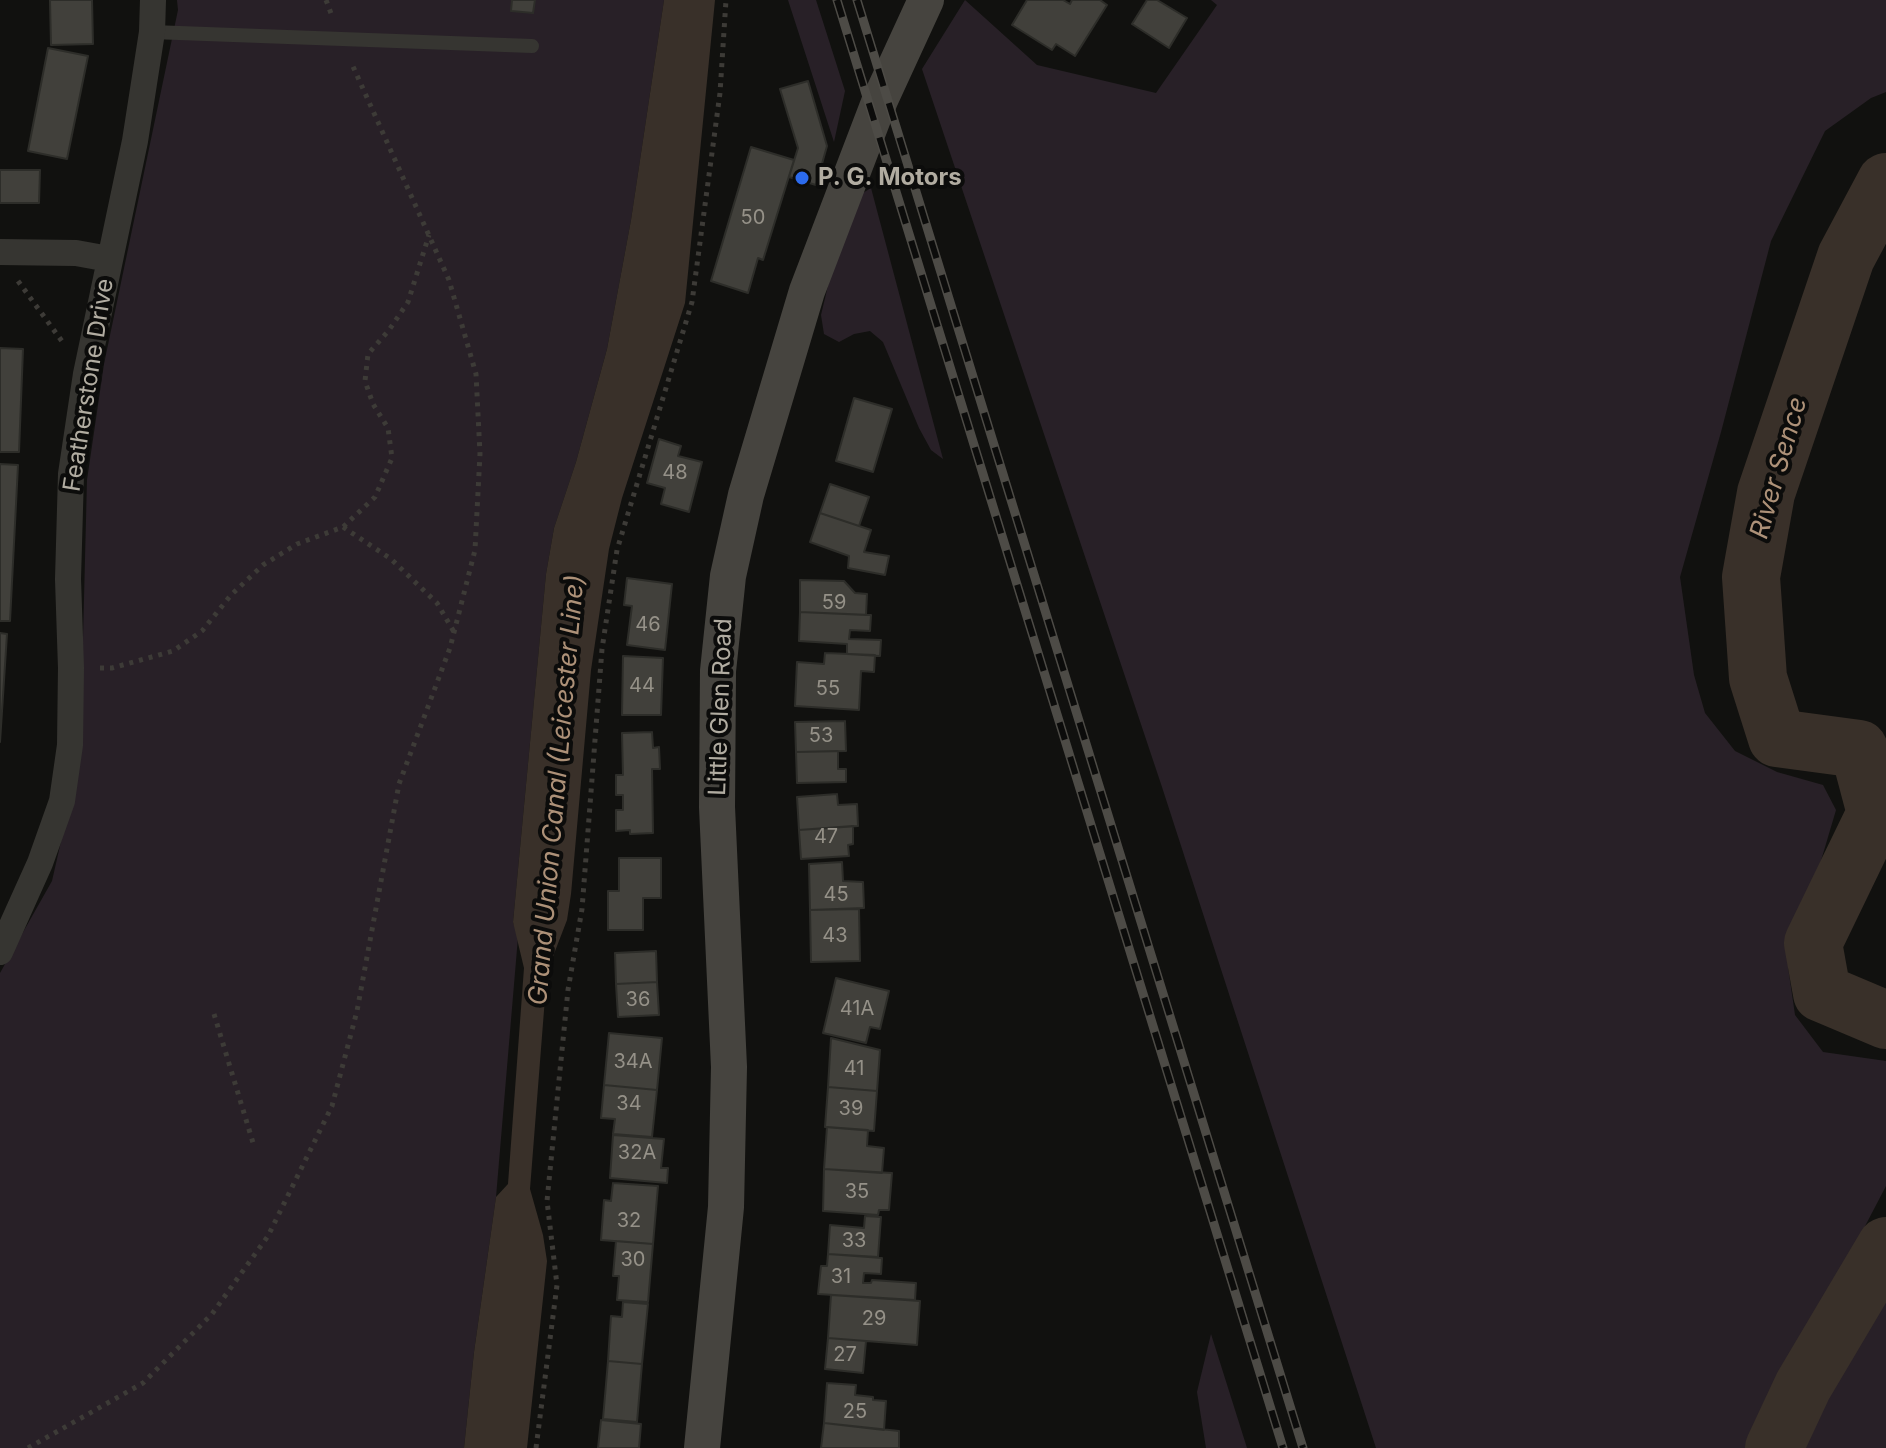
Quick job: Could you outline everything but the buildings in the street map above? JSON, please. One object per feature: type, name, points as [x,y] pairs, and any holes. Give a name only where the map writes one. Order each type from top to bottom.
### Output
[{"type":"main road","name":"Little Glen Road","points":[[702,1448],[726,1207],[729,1067],[717,807],[718,671],[728,576],[746,495],[807,291],[880,100],[926,0]]},
{"type":"street","name":"Featherstone Drive","points":[[0,952],[40,863],[62,801],[70,745],[68,579],[71,474],[86,374],[135,141],[152,32],[153,0]]},
{"type":"street","points":[[4,261],[76,253],[109,259]]},
{"type":"lane","points":[[152,32],[532,46]]},
{"type":"path","points":[[28,1448],[143,1383],[212,1314],[268,1236],[332,1106],[357,1011],[399,784],[454,632],[475,550],[480,454],[476,374],[449,280],[340,39],[326,0]]},
{"type":"path","points":[[536,1448],[557,1285],[547,1201],[568,990],[582,909],[602,649],[617,550],[692,302],[720,93],[726,0]]},
{"type":"path","points":[[71,668],[112,668],[173,651],[202,631],[231,595],[263,565],[297,544],[343,527],[375,497],[392,458],[388,428],[373,404],[365,381],[368,354],[408,302],[430,233]]},
{"type":"path","points":[[4,261],[86,374]]},
{"type":"path","points":[[343,527],[391,559],[437,603],[454,632]]},
{"type":"path","points":[[214,1014],[254,1146]]},
{"type":"shaded area","points":[[177,0],[664,0],[631,220],[607,349],[554,528],[546,574],[513,922],[518,937],[496,1197],[464,1448],[0,1448],[0,973],[52,881],[80,758],[87,480],[104,364],[178,10]]},
{"type":"shaded area","points":[[788,0],[816,0],[845,91],[834,142]]},
{"type":"shaded area","points":[[965,0],[1037,65],[1156,93],[1217,5],[1211,0],[1886,0],[1886,92],[1871,98],[1825,131],[1771,241],[1680,577],[1694,675],[1705,713],[1735,751],[1777,772],[1823,785],[1836,810],[1820,864],[1800,914],[1788,967],[1795,1015],[1823,1052],[1886,1061],[1886,1186],[1749,1448],[1376,1448],[1162,787],[922,69]]},
{"type":"shaded area","points":[[871,188],[943,459],[931,450],[919,428],[883,342],[870,331],[854,334],[839,342],[824,334],[821,315],[832,269],[858,196]]},
{"type":"shaded area","points":[[1886,1222],[1886,1448],[1779,1448],[1870,1251]]},
{"type":"shaded area","points":[[1211,1334],[1247,1448],[1206,1448],[1197,1392]]},
{"type":"water","name":"Grand Union Canal (Leicester Line)","points":[[664,0],[715,0],[685,303],[622,498],[609,549],[591,670],[571,894],[567,920],[547,972],[530,1189],[547,1261],[527,1448],[464,1448],[496,1197],[508,1184],[524,968],[513,922],[546,574],[554,528],[607,349],[631,220]]},
{"type":"waterway","name":"River Sence","points":[[1886,182],[1846,257],[1766,493],[1751,577],[1758,678],[1777,738],[1859,749],[1876,813],[1813,943],[1822,993],[1886,1020]]},
{"type":"waterway","name":"River Sence","points":[[1774,1448],[1803,1386],[1886,1246]]},
{"type":"railway","points":[[837,0],[1283,1448]]},
{"type":"railway","points":[[857,0],[1303,1448]]},
{"type":"place","name":"P. G. Motors","points":[[802,178]]}]
